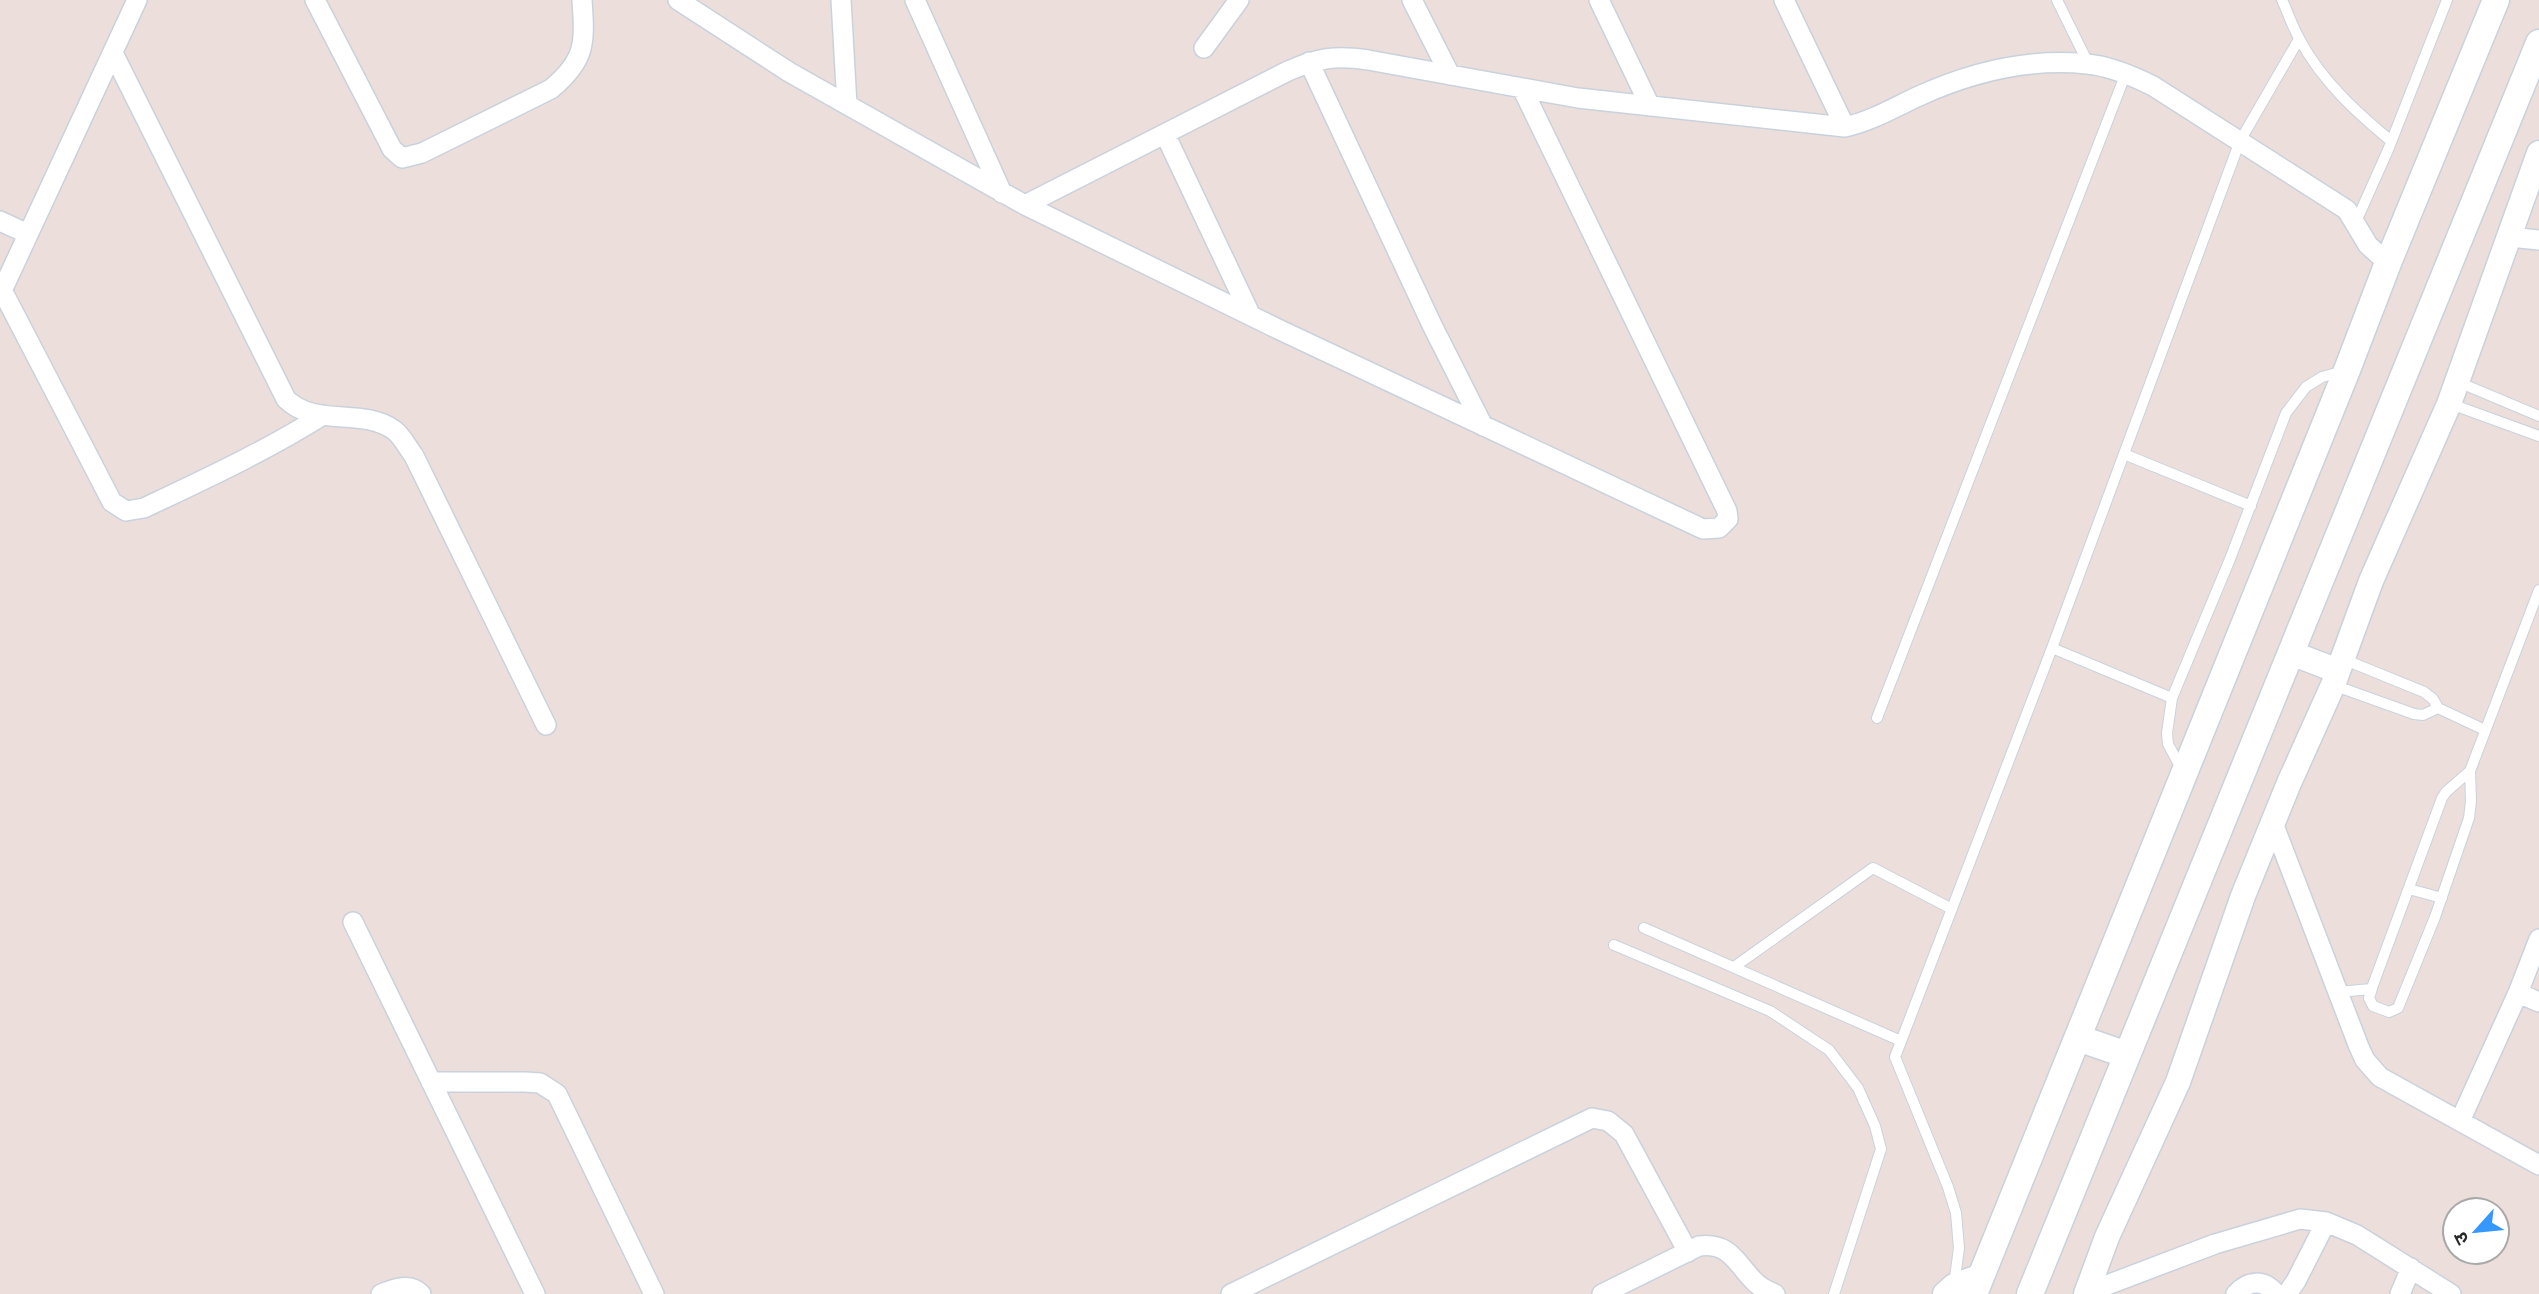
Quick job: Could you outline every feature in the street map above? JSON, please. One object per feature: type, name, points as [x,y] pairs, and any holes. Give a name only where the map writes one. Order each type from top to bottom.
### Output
[{"type":"main road","points":[[1964,1288],[2078,1038],[2496,0]]},
{"type":"main road","points":[[2030,1294],[2539,43]]},
{"type":"main road","points":[[2078,1038],[2127,1055]]},
{"type":"street","points":[[137,0],[1,293],[112,502],[127,512],[144,508],[251,457],[323,415]]},
{"type":"street","points":[[315,0],[392,149],[402,158],[422,153],[551,89],[563,79],[582,49],[582,0]]},
{"type":"street","points":[[678,0],[789,72],[1024,205],[1483,426],[1703,528],[1720,528],[1728,520],[1727,511],[1522,88]]},
{"type":"street","points":[[841,0],[848,105]]},
{"type":"street","points":[[915,0],[1002,193]]},
{"type":"street","points":[[1204,48],[1239,0]]},
{"type":"street","points":[[1412,0],[1450,75]]},
{"type":"street","points":[[1599,0],[1650,106]]},
{"type":"street","points":[[1784,0],[1845,127]]},
{"type":"street","points":[[113,53],[286,399],[305,412],[360,418],[378,422],[396,431],[408,448],[546,725]]},
{"type":"street","points":[[1024,205],[1309,62],[1324,58],[1344,57],[1578,98],[1845,127],[1859,124],[1971,75],[2020,64],[2088,64],[2126,73],[2154,86],[2347,209],[2368,245],[2388,263]]},
{"type":"street","points":[[1309,62],[1432,325],[1483,426]]},
{"type":"street","points":[[1165,134],[1251,316]]},
{"type":"street","points":[[2086,1294],[2108,1237],[2178,1082],[2243,896],[2338,672],[2371,582],[2453,393],[2510,237],[2532,197],[2539,153]]},
{"type":"street","points":[[0,221],[28,234]]},
{"type":"street","points":[[2510,237],[2539,240]]},
{"type":"street","points":[[2291,653],[2338,672]]},
{"type":"street","points":[[2273,823],[2359,1047],[2372,1069],[2380,1077],[2539,1165]]},
{"type":"street","points":[[353,922],[535,1294]]},
{"type":"street","points":[[2460,1121],[2518,993],[2539,939]]},
{"type":"street","points":[[2518,993],[2539,1002]]},
{"type":"street","points":[[431,1082],[540,1083],[557,1094],[654,1294]]},
{"type":"street","points":[[1231,1294],[1592,1118],[1608,1121],[1624,1133],[1688,1252]]},
{"type":"street","points":[[2086,1294],[2214,1244],[2300,1219],[2326,1222],[2357,1235],[2451,1294]]},
{"type":"street","points":[[2287,1294],[2326,1222]]},
{"type":"street","points":[[1602,1294],[1699,1246],[1720,1246],[1730,1253],[1758,1285],[1775,1294]]},
{"type":"street","points":[[2400,1294],[2411,1268]]},
{"type":"street","points":[[2236,1294],[2243,1287],[2257,1283],[2270,1287],[2276,1294]]},
{"type":"street","points":[[381,1294],[408,1287],[415,1288],[421,1294]]},
{"type":"lane","points":[[2057,0],[2088,64]]},
{"type":"lane","points":[[2282,0],[2299,39],[2328,80],[2353,110],[2391,142]]},
{"type":"lane","points":[[2355,224],[2391,142],[2446,0]]},
{"type":"lane","points":[[1964,1288],[1956,1213],[1895,1057],[2052,648],[2239,141],[2299,39]]},
{"type":"lane","points":[[1877,718],[2126,73]]},
{"type":"lane","points":[[2184,774],[2168,744],[2172,698],[2286,413],[2306,387],[2322,377],[2347,370]]},
{"type":"lane","points":[[2453,393],[2539,416]]},
{"type":"lane","points":[[2453,393],[2539,436]]},
{"type":"lane","points":[[2124,454],[2251,506]]},
{"type":"lane","points":[[2470,771],[2442,798],[2371,989],[2369,998],[2373,1006],[2389,1012],[2398,1008],[2442,898],[2469,818],[2470,771],[2539,590]]},
{"type":"lane","points":[[2052,648],[2172,698]]},
{"type":"lane","points":[[2338,672],[2424,692],[2433,699],[2438,708],[2485,730]]},
{"type":"lane","points":[[2338,672],[2414,714],[2423,715],[2438,708]]},
{"type":"lane","points":[[1734,967],[1873,869],[1952,909]]},
{"type":"lane","points":[[2409,889],[2442,898]]},
{"type":"lane","points":[[1644,928],[1901,1041]]},
{"type":"lane","points":[[1614,945],[1770,1011],[1829,1050],[1858,1088],[1875,1126],[1881,1149],[1834,1294]]},
{"type":"lane","points":[[2338,992],[2371,989]]}]
